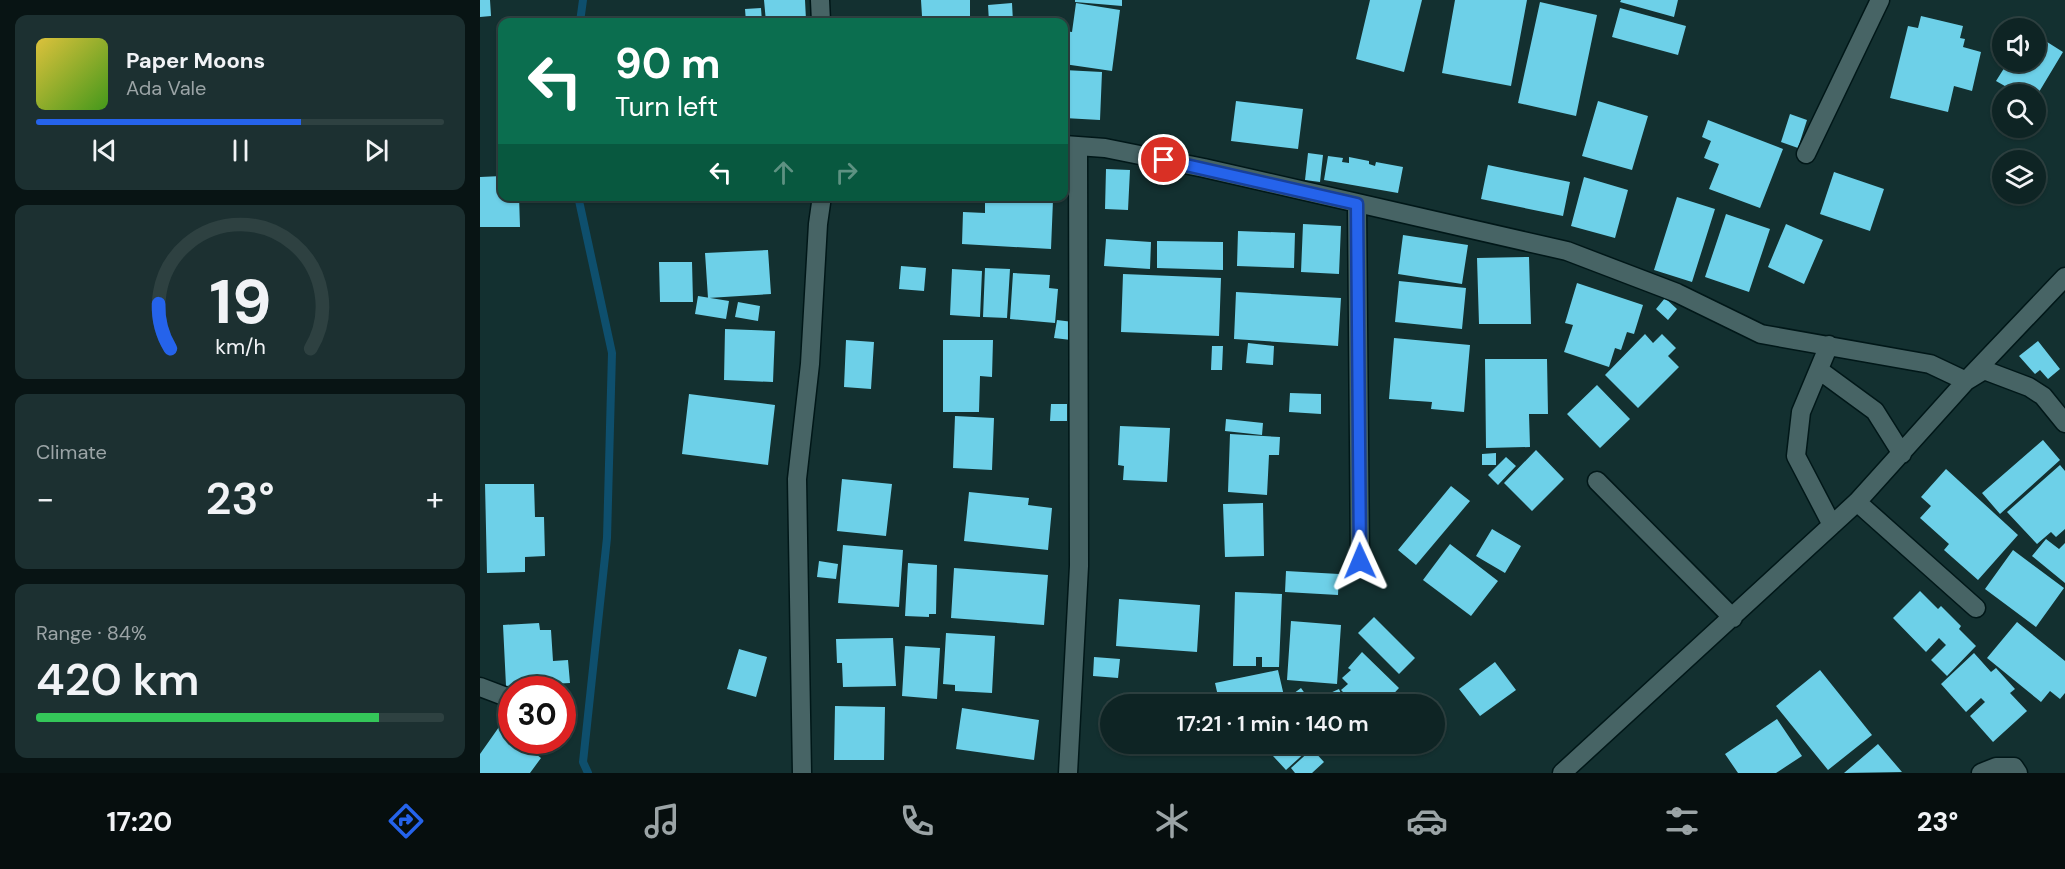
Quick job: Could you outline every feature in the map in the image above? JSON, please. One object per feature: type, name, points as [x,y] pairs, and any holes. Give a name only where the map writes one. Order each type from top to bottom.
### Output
[{"type":"street","points":[[820,0],[821,18]]},
{"type":"street","points":[[1806,154],[1880,0]]},
{"type":"street","points":[[1068,773],[1079,566],[1071,146],[1105,148],[1204,168],[1567,251],[1677,293],[1761,333],[1930,363],[1966,381]]},
{"type":"street","points":[[802,773],[797,479],[810,364],[821,201]]},
{"type":"street","points":[[1357,204],[1360,561]]},
{"type":"street","points":[[1562,773],[1857,502],[1966,381],[2065,277]]},
{"type":"street","points":[[1829,345],[1801,412],[1796,456],[1832,525]]},
{"type":"street","points":[[1819,370],[1875,411],[1902,454]]},
{"type":"street","points":[[1966,381],[1984,370],[2029,387],[2043,396],[2065,423]]},
{"type":"street","points":[[1597,481],[1733,618]]},
{"type":"street","points":[[1857,502],[1976,608]]},
{"type":"street","points":[[480,687],[498,694]]},
{"type":"street","points":[[1981,773],[1996,767],[2014,767],[2018,773]]},
{"type":"building","points":[[480,0],[490,0],[491,16],[480,17]]},
{"type":"building","points":[[764,0],[805,0],[806,18],[766,18]]},
{"type":"building","points":[[921,0],[970,0],[970,18],[911,18],[922,16]]},
{"type":"building","points":[[1075,0],[1122,0],[1122,6],[1075,2]]},
{"type":"building","points":[[1370,0],[1422,0],[1404,72],[1356,59]]},
{"type":"building","points":[[1455,0],[1527,0],[1511,86],[1442,73]]},
{"type":"building","points":[[1621,0],[1678,0],[1674,17],[1620,2]]},
{"type":"building","points":[[1540,2],[1597,15],[1576,116],[1518,103]]},
{"type":"building","points":[[1012,3],[1013,18],[989,18],[988,5]]},
{"type":"building","points":[[1076,3],[1120,10],[1112,71],[1068,65],[1068,31],[1072,32]]},
{"type":"building","points":[[761,8],[762,18],[746,18],[745,9]]},
{"type":"building","points":[[1620,8],[1686,26],[1678,55],[1612,37]]},
{"type":"building","points":[[1921,16],[1963,26],[1960,38],[1965,39],[1963,47],[1981,52],[1972,91],[1954,86],[1948,112],[1890,98],[1908,26],[1918,28]]},
{"type":"building","points":[[2046,41],[2063,52],[2044,84],[2001,84],[1996,81],[2002,72],[2046,72]]},
{"type":"building","points":[[1068,70],[1102,72],[1100,120],[1068,118]]},
{"type":"building","points":[[1236,101],[1303,109],[1298,149],[1231,141]]},
{"type":"building","points":[[1598,101],[1648,116],[1632,170],[1582,156]]},
{"type":"building","points":[[1790,114],[1807,120],[1798,148],[1781,142]]},
{"type":"building","points":[[1708,120],[1783,149],[1760,208],[1709,189],[1719,164],[1704,158],[1711,141],[1702,137]]},
{"type":"building","points":[[1308,153],[1323,155],[1320,182],[1305,180]]},
{"type":"building","points":[[1328,156],[1343,158],[1342,162],[1349,163],[1349,157],[1369,161],[1369,164],[1375,166],[1376,162],[1403,167],[1398,193],[1324,180]]},
{"type":"building","points":[[1488,165],[1570,182],[1563,216],[1481,199]]},
{"type":"building","points":[[1106,169],[1130,170],[1128,210],[1105,209]]},
{"type":"building","points":[[1834,172],[1884,189],[1870,231],[1820,214]]},
{"type":"building","points":[[498,176],[498,201],[519,201],[520,227],[480,227],[480,177]]},
{"type":"building","points":[[1584,177],[1628,190],[1615,238],[1571,226]]},
{"type":"building","points":[[1677,197],[1715,209],[1692,282],[1654,270]]},
{"type":"building","points":[[985,201],[1053,201],[1051,249],[962,244],[963,212],[985,213]]},
{"type":"building","points":[[1726,214],[1770,229],[1749,292],[1705,277]]},
{"type":"building","points":[[1303,224],[1341,226],[1339,274],[1301,272]]},
{"type":"building","points":[[1786,224],[1823,240],[1804,284],[1768,267]]},
{"type":"building","points":[[1238,231],[1295,233],[1294,268],[1237,266]]},
{"type":"building","points":[[1403,235],[1468,245],[1462,284],[1398,274]]},
{"type":"building","points":[[1106,239],[1151,242],[1150,269],[1104,266]]},
{"type":"building","points":[[1157,241],[1223,242],[1223,270],[1157,268]]},
{"type":"building","points":[[768,250],[771,294],[708,298],[705,253]]},
{"type":"building","points":[[1529,257],[1531,324],[1479,324],[1477,258]]},
{"type":"building","points":[[659,262],[692,262],[693,302],[660,302]]},
{"type":"building","points":[[901,266],[926,268],[924,291],[899,289]]},
{"type":"building","points":[[985,268],[1010,269],[1007,318],[983,317]]},
{"type":"building","points":[[952,269],[982,271],[980,317],[950,315]]},
{"type":"building","points":[[1013,273],[1050,275],[1049,288],[1058,289],[1055,323],[1010,319]]},
{"type":"building","points":[[1123,274],[1221,278],[1219,336],[1121,332]]},
{"type":"building","points":[[1399,281],[1466,288],[1462,329],[1395,322]]},
{"type":"building","points":[[1577,283],[1643,305],[1634,334],[1627,332],[1621,350],[1615,348],[1609,367],[1564,352],[1573,325],[1565,323]]},
{"type":"building","points":[[1236,292],[1341,298],[1338,346],[1234,339]]},
{"type":"building","points":[[698,296],[729,301],[726,319],[695,314]]},
{"type":"building","points":[[1665,298],[1677,309],[1668,320],[1656,309]]},
{"type":"building","points":[[738,302],[760,306],[758,321],[735,317]]},
{"type":"building","points":[[1057,320],[1073,322],[1071,340],[1054,338]]},
{"type":"building","points":[[725,329],[775,331],[773,382],[724,380]]},
{"type":"building","points":[[1645,334],[1653,343],[1662,334],[1676,348],[1668,356],[1679,367],[1638,408],[1605,375]]},
{"type":"building","points":[[1394,338],[1470,345],[1464,412],[1431,409],[1432,402],[1389,399]]},
{"type":"building","points":[[846,340],[874,342],[871,389],[844,387]]},
{"type":"building","points":[[943,340],[993,340],[992,377],[980,376],[979,412],[943,412]]},
{"type":"building","points":[[2038,341],[2060,369],[2048,379],[2040,370],[2035,374],[2019,356]]},
{"type":"building","points":[[1248,343],[1274,346],[1273,365],[1246,363]]},
{"type":"building","points":[[1212,346],[1223,346],[1222,370],[1211,370]]},
{"type":"building","points":[[1485,359],[1547,359],[1548,414],[1529,414],[1530,447],[1486,448]]},
{"type":"building","points":[[1597,385],[1630,419],[1600,448],[1567,414]]},
{"type":"building","points":[[1290,393],[1321,394],[1321,414],[1289,412]]},
{"type":"building","points":[[689,394],[775,405],[768,465],[682,454]]},
{"type":"building","points":[[1051,404],[1067,404],[1067,421],[1050,421]]},
{"type":"building","points":[[955,416],[994,418],[992,470],[953,468]]},
{"type":"building","points":[[1226,419],[1263,423],[1262,435],[1225,431]]},
{"type":"building","points":[[1120,426],[1170,428],[1167,482],[1123,480],[1124,466],[1118,465]]},
{"type":"building","points":[[1230,434],[1280,437],[1279,455],[1269,455],[1267,495],[1228,492]]},
{"type":"building","points":[[2043,440],[2060,460],[2000,514],[1982,493]]},
{"type":"building","points":[[1536,450],[1564,479],[1532,511],[1504,483]]},
{"type":"building","points":[[1496,453],[1496,465],[1482,465],[1482,454]]},
{"type":"building","points":[[1506,457],[1516,466],[1498,485],[1488,475]]},
{"type":"building","points":[[2060,465],[2065,471],[2065,529],[2056,537],[2051,532],[2037,544],[2007,512]]},
{"type":"building","points":[[1946,469],[2018,535],[1978,580],[1944,550],[1949,544],[1920,518],[1931,506],[1921,497]]},
{"type":"building","points":[[842,479],[892,484],[886,536],[837,531]]},
{"type":"building","points":[[485,484],[534,484],[535,517],[544,517],[545,556],[525,557],[525,572],[487,573]]},
{"type":"building","points":[[1451,486],[1470,501],[1416,565],[1398,550]]},
{"type":"building","points":[[969,492],[1029,498],[1028,505],[1052,508],[1048,550],[964,541]]},
{"type":"building","points":[[1263,503],[1264,556],[1225,557],[1223,504]]},
{"type":"building","points":[[1492,529],[1521,546],[1505,573],[1476,556]]},
{"type":"building","points":[[2046,539],[2059,549],[2065,543],[2065,583],[2032,556]]},
{"type":"building","points":[[1450,544],[1498,581],[1471,616],[1423,580]]},
{"type":"building","points":[[843,545],[903,550],[899,607],[838,603]]},
{"type":"building","points":[[2013,550],[2064,588],[2036,627],[1985,589]]},
{"type":"building","points":[[819,561],[838,564],[836,579],[817,577]]},
{"type":"building","points":[[908,563],[937,565],[936,614],[929,614],[929,617],[905,616]]},
{"type":"building","points":[[954,568],[1048,575],[1044,625],[951,618]]},
{"type":"building","points":[[1286,571],[1339,574],[1338,595],[1285,592]]},
{"type":"building","points":[[1920,591],[1938,609],[1941,606],[1961,626],[1959,629],[1976,646],[1947,676],[1931,660],[1946,645],[1939,638],[1926,652],[1893,618]]},
{"type":"building","points":[[1235,592],[1282,594],[1279,667],[1262,667],[1262,657],[1256,657],[1256,666],[1233,666]]},
{"type":"building","points":[[1119,599],[1200,605],[1197,652],[1116,646]]},
{"type":"building","points":[[1374,617],[1415,658],[1399,674],[1358,633]]},
{"type":"building","points":[[1291,621],[1341,625],[1337,684],[1287,680]]},
{"type":"building","points":[[2017,622],[2065,661],[2065,693],[2060,699],[2050,691],[2041,702],[1987,658]]},
{"type":"building","points":[[539,623],[540,630],[551,630],[553,661],[568,660],[569,676],[506,676],[503,625]]},
{"type":"building","points":[[946,633],[995,636],[992,693],[955,691],[955,685],[943,684]]},
{"type":"building","points":[[893,638],[896,686],[843,687],[842,663],[837,663],[836,639]]},
{"type":"building","points":[[905,646],[940,648],[937,699],[902,696]]},
{"type":"building","points":[[739,649],[767,657],[756,697],[727,689]]},
{"type":"building","points":[[1362,652],[1399,688],[1393,694],[1345,694],[1341,690],[1348,684],[1342,678],[1351,670],[1348,668]]},
{"type":"building","points":[[1974,653],[1991,672],[1996,668],[2015,689],[2010,693],[2027,711],[1993,742],[1970,716],[1985,702],[1981,698],[1966,712],[1941,684]]},
{"type":"building","points":[[1094,657],[1120,659],[1118,678],[1093,676]]},
{"type":"building","points":[[1495,662],[1516,690],[1480,716],[1459,689]]},
{"type":"building","points":[[1278,670],[1284,694],[1218,694],[1215,683]]},
{"type":"building","points":[[1820,670],[1872,735],[1828,770],[1776,706]]},
{"type":"building","points":[[1301,688],[1305,694],[1293,694]]},
{"type":"building","points":[[1339,689],[1341,694],[1328,694]]},
{"type":"building","points":[[835,706],[885,707],[884,760],[834,760]]},
{"type":"building","points":[[962,708],[1039,720],[1034,760],[956,749]]},
{"type":"building","points":[[1777,719],[1802,756],[1776,773],[1738,773],[1725,754]]},
{"type":"building","points":[[498,728],[498,754],[536,754],[541,758],[530,773],[480,773],[480,754]]},
{"type":"building","points":[[1878,744],[1902,772],[1844,773]]},
{"type":"building","points":[[1271,754],[1304,754],[1286,770]]},
{"type":"building","points":[[1306,754],[1317,754],[1324,762],[1312,773],[1295,773],[1291,768]]},
{"type":"waterway","points":[[581,18],[583,0]]},
{"type":"waterway","points":[[579,201],[612,353],[607,538],[583,762],[588,773]]},
{"type":"route","points":[[1164,160],[1357,204],[1360,561]]}]
